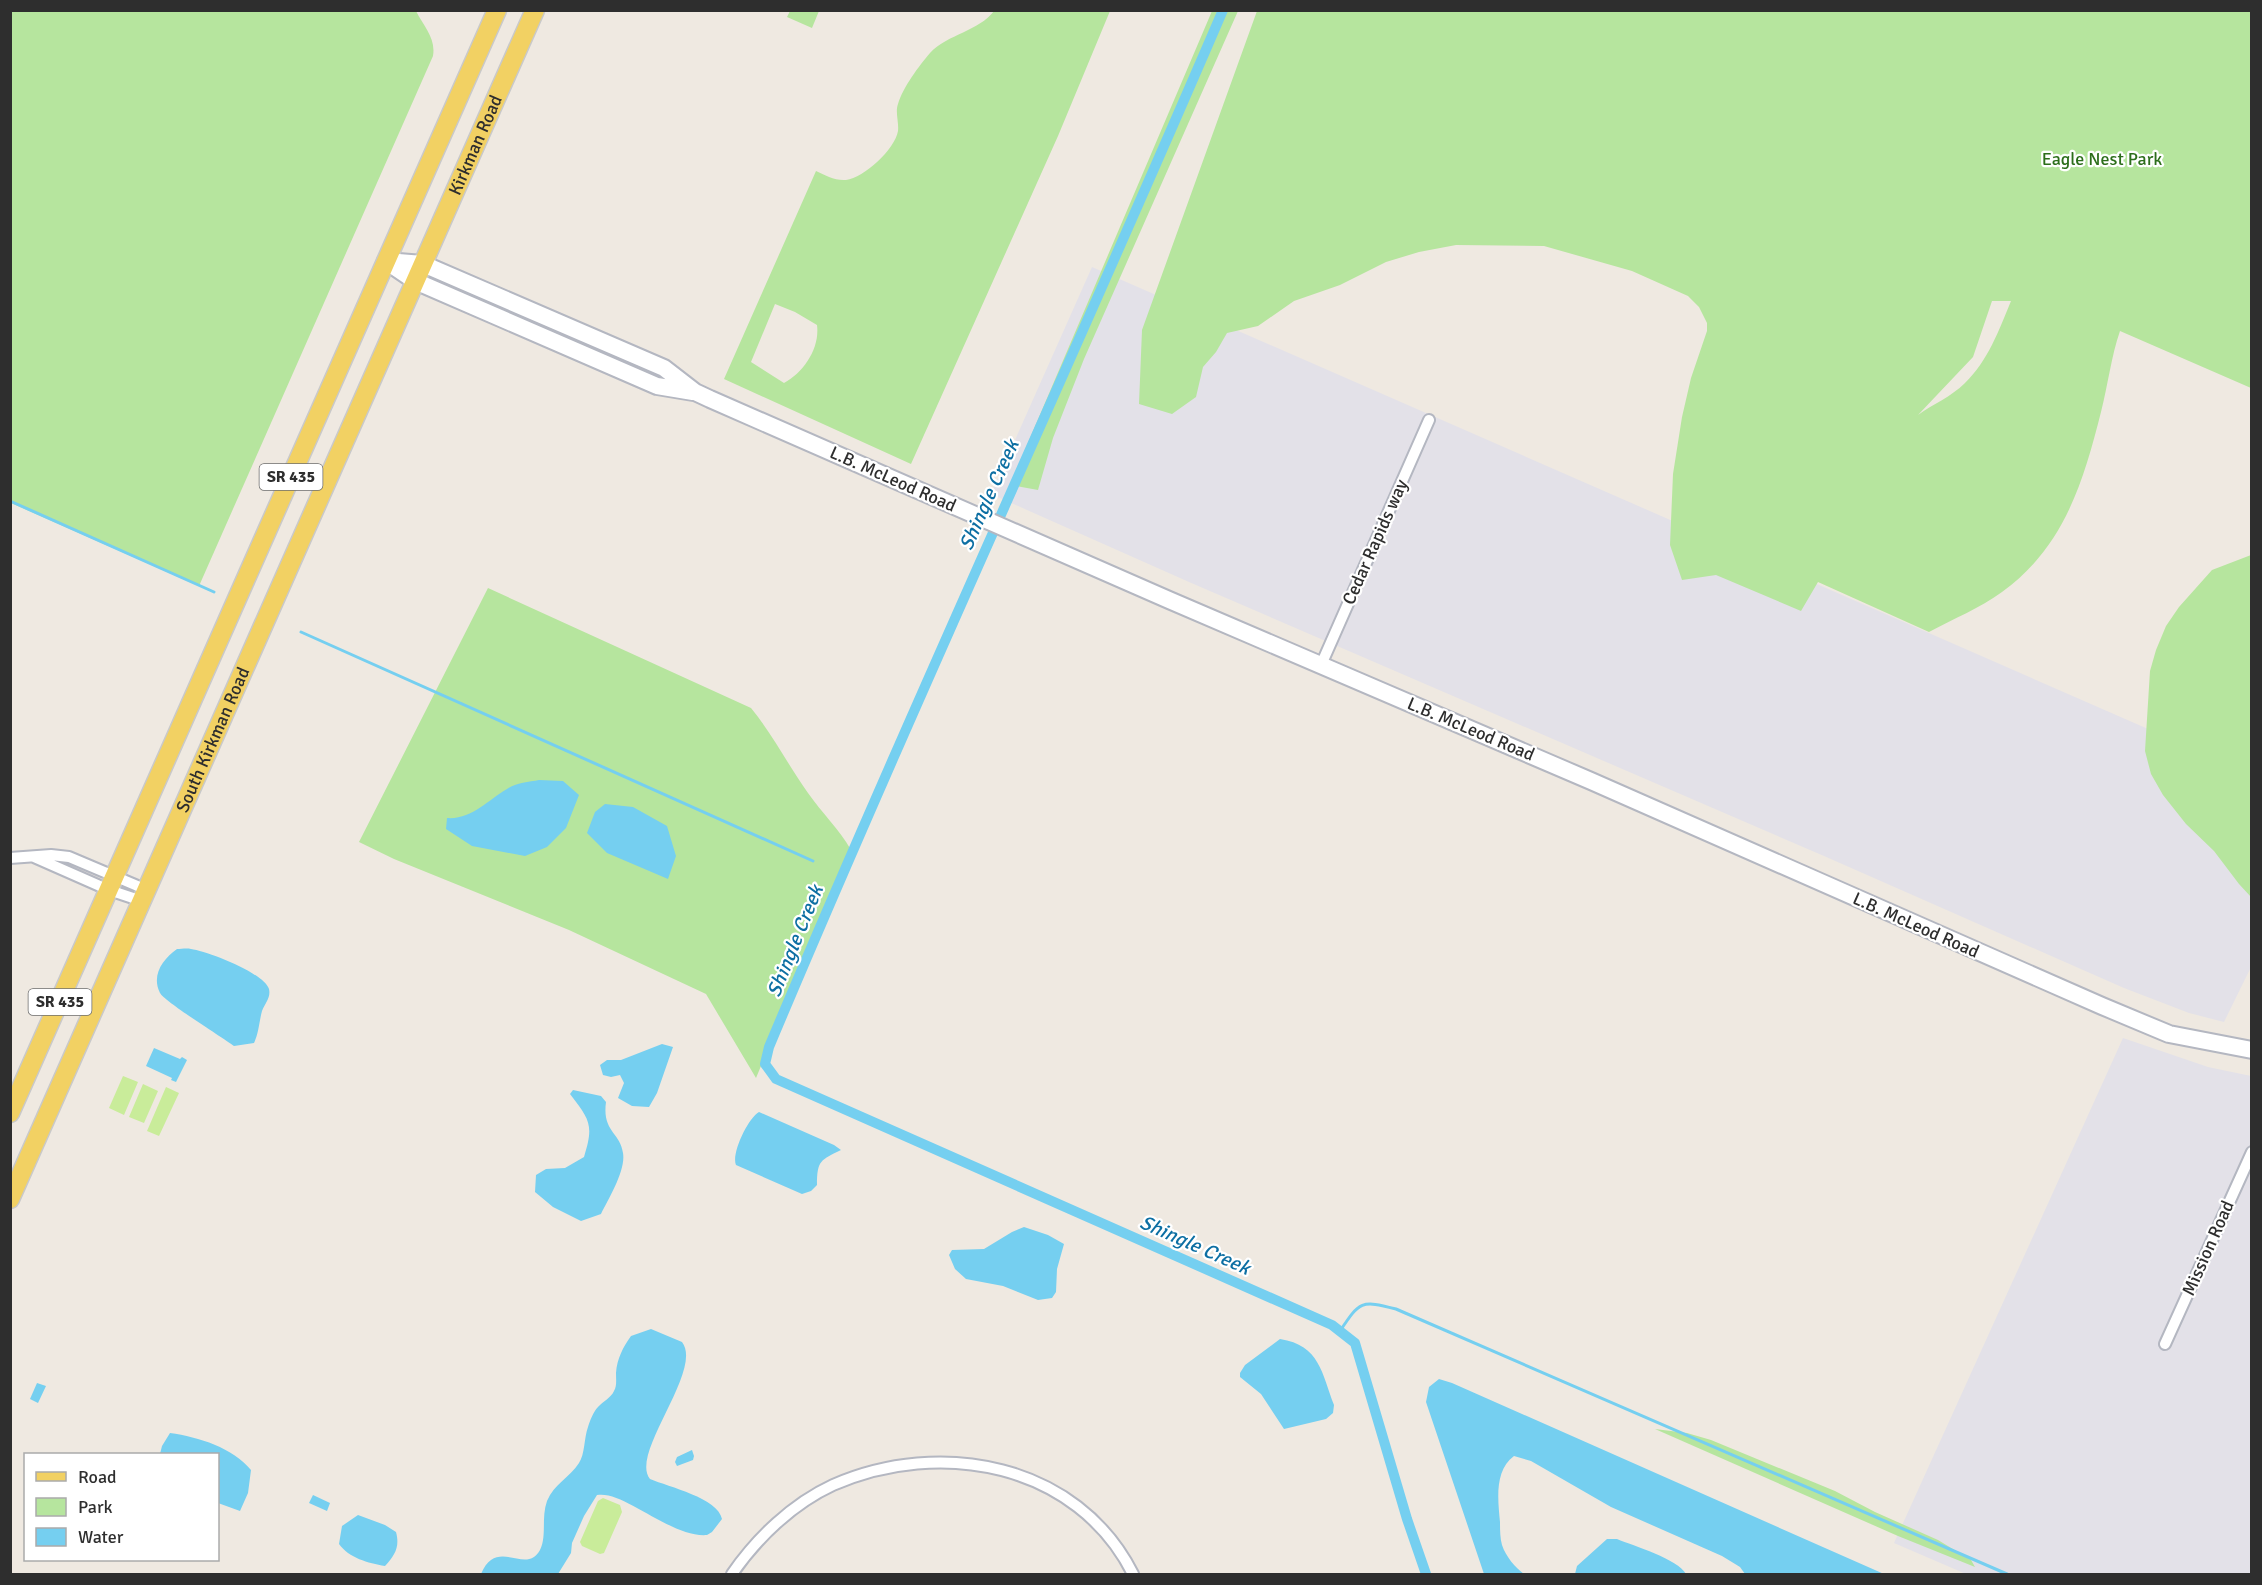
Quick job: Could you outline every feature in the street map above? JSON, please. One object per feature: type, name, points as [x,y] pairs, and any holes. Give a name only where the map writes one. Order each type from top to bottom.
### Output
[{"type":"main road","name":"Kirkman Road","points":[[386,261],[497,10]]},
{"type":"main road","name":"Kirkman Road","points":[[416,281],[535,10]]},
{"type":"main road","name":"South Kirkman Road","points":[[10,1113],[386,261]]},
{"type":"main road","name":"South Kirkman Road","points":[[10,1199],[416,281]]},
{"type":"street","name":"L.B. McLeod Road","points":[[386,261],[423,264],[664,368],[695,392],[2139,1022],[2169,1034],[2252,1050]]},
{"type":"street","name":"L.B. McLeod Road","points":[[386,261],[416,281],[657,386],[695,392]]},
{"type":"street","name":"Cedar Rapids way","points":[[1322,665],[1429,420]]},
{"type":"street","points":[[10,858],[51,855],[69,857],[112,883],[145,895]]},
{"type":"street","points":[[32,856],[145,895]]},
{"type":"street","name":"Mission Road","points":[[2165,1344],[2252,1152]]},
{"type":"street","points":[[732,1575],[748,1552],[770,1529],[798,1506],[820,1492],[868,1472],[892,1466],[928,1462],[987,1467],[1020,1475],[1050,1488],[1082,1510],[1101,1528],[1123,1556],[1133,1575]]},
{"type":"shaded area","points":[[1092,267],[2251,774],[2251,967],[2224,1022],[2189,1013],[2124,988],[991,494]]},
{"type":"shaded area","points":[[2123,1038],[2208,1067],[2251,1076],[2251,1574],[1966,1574],[1894,1543]]},
{"type":"green space","points":[[11,10],[416,11],[433,44],[433,56],[199,586],[11,503]]},
{"type":"green space","points":[[790,11],[819,11],[812,28],[787,17]]},
{"type":"green space","points":[[994,11],[1110,11],[1058,136],[911,464],[724,379],[816,171],[834,179],[846,180],[861,174],[878,162],[896,138],[900,97],[921,64],[945,41],[988,18]],"holes":[[[775,304],[817,325],[816,342],[804,366],[784,383],[751,362]]]},
{"type":"green space","points":[[1212,11],[1238,11],[1084,359],[1053,438],[1038,490],[1010,485]]},
{"type":"green space","name":"Eagle Nest Park","points":[[1257,11],[2251,11],[2251,388],[2120,331],[2087,464],[2068,512],[2056,534],[2041,555],[2002,592],[1929,632],[1818,582],[1801,611],[1716,575],[1682,580],[1670,545],[1673,474],[1682,417],[1691,378],[1707,331],[1707,323],[1699,307],[1688,296],[1632,271],[1544,246],[1456,245],[1419,252],[1386,262],[1340,285],[1294,301],[1258,326],[1227,333],[1216,352],[1203,367],[1196,397],[1172,414],[1139,404],[1142,330]],"holes":[[[1992,301],[2011,301],[1992,345],[1973,374],[1954,392],[1918,415],[1973,357]]]},
{"type":"green space","points":[[2252,555],[2251,897],[2214,851],[2186,824],[2163,795],[2151,774],[2145,751],[2150,671],[2166,626],[2179,607],[2212,570]]},
{"type":"green space","points":[[488,588],[751,708],[808,793],[851,850],[756,1078],[706,994],[569,930],[394,859],[359,842]]},
{"type":"green space","points":[[123,1076],[138,1082],[124,1115],[109,1108]]},
{"type":"green space","points":[[143,1084],[158,1091],[144,1123],[129,1117]]},
{"type":"green space","points":[[166,1087],[179,1093],[159,1136],[147,1131]]},
{"type":"green space","points":[[1655,1429],[1687,1433],[1711,1440],[1835,1491],[1938,1540],[1971,1560],[1975,1567],[1898,1536]]},
{"type":"green space","points":[[603,1498],[620,1505],[622,1512],[604,1553],[600,1554],[582,1546],[580,1542],[598,1501]]},
{"type":"water","points":[[539,780],[563,781],[579,795],[566,828],[547,847],[525,856],[472,846],[446,829],[447,818],[472,813],[514,785]]},
{"type":"water","points":[[605,804],[633,807],[667,826],[676,856],[668,879],[607,853],[587,833],[595,812]]},
{"type":"water","points":[[177,949],[191,949],[221,958],[257,976],[265,983],[269,989],[269,995],[262,1011],[254,1043],[234,1046],[182,1011],[160,993],[157,980],[160,968]]},
{"type":"water","points":[[662,1044],[673,1047],[657,1093],[649,1107],[632,1106],[618,1098],[624,1083],[620,1075],[611,1077],[603,1075],[600,1065],[607,1060],[621,1060]]},
{"type":"water","points":[[154,1048],[187,1060],[176,1082],[146,1066]]},
{"type":"water","points":[[573,1090],[601,1096],[606,1102],[605,1112],[609,1126],[619,1140],[623,1153],[619,1176],[601,1214],[581,1221],[553,1207],[535,1192],[536,1175],[546,1169],[565,1168],[584,1157],[589,1137],[588,1123],[570,1094]]},
{"type":"water","points":[[759,1112],[841,1150],[829,1156],[819,1166],[817,1185],[811,1191],[802,1194],[736,1165],[736,1153],[742,1137],[750,1121]]},
{"type":"water","points":[[1024,1227],[1048,1235],[1064,1244],[1057,1269],[1056,1292],[1052,1298],[1038,1300],[1003,1286],[966,1279],[955,1269],[949,1255],[952,1250],[984,1249]]},
{"type":"water","points":[[651,1329],[682,1342],[686,1355],[676,1391],[649,1451],[646,1467],[650,1479],[702,1499],[719,1512],[722,1519],[707,1535],[693,1534],[663,1522],[621,1500],[608,1495],[597,1495],[584,1516],[572,1543],[571,1553],[558,1574],[481,1574],[488,1563],[495,1558],[527,1559],[534,1557],[540,1550],[547,1501],[581,1459],[593,1414],[615,1389],[619,1358],[623,1349],[631,1336]]},
{"type":"water","points":[[1280,1339],[1304,1347],[1318,1363],[1334,1405],[1333,1413],[1326,1419],[1284,1429],[1261,1394],[1240,1377],[1245,1365]]},
{"type":"water","points":[[1439,1379],[1884,1574],[1745,1574],[1740,1567],[1722,1556],[1611,1507],[1531,1461],[1514,1456],[1508,1462],[1500,1478],[1500,1536],[1508,1558],[1524,1574],[1484,1574],[1426,1402],[1429,1387]]},
{"type":"water","points":[[37,1383],[46,1386],[38,1403],[30,1399]]},
{"type":"water","points":[[170,1433],[192,1437],[215,1445],[244,1462],[251,1470],[248,1493],[240,1511],[219,1503],[219,1453],[160,1453]]},
{"type":"water","points":[[692,1450],[693,1460],[677,1466],[675,1462],[677,1457]]},
{"type":"water","points":[[313,1495],[330,1503],[327,1511],[309,1503]]},
{"type":"water","points":[[358,1515],[385,1525],[396,1532],[396,1550],[385,1566],[353,1556],[339,1544],[342,1526]]},
{"type":"water","points":[[1607,1539],[1617,1539],[1655,1554],[1674,1563],[1686,1574],[1575,1574],[1577,1566]]},
{"type":"waterway","name":"Shingle Creek","points":[[1223,10],[824,917],[769,1047],[765,1064],[776,1079],[1332,1325],[1355,1343],[1407,1519],[1426,1574]]},
{"type":"waterway","points":[[10,501],[214,592]]},
{"type":"waterway","points":[[301,632],[813,861]]},
{"type":"waterway","points":[[1340,1331],[1357,1308],[1362,1305],[1375,1304],[1396,1309],[2007,1574]]}]
